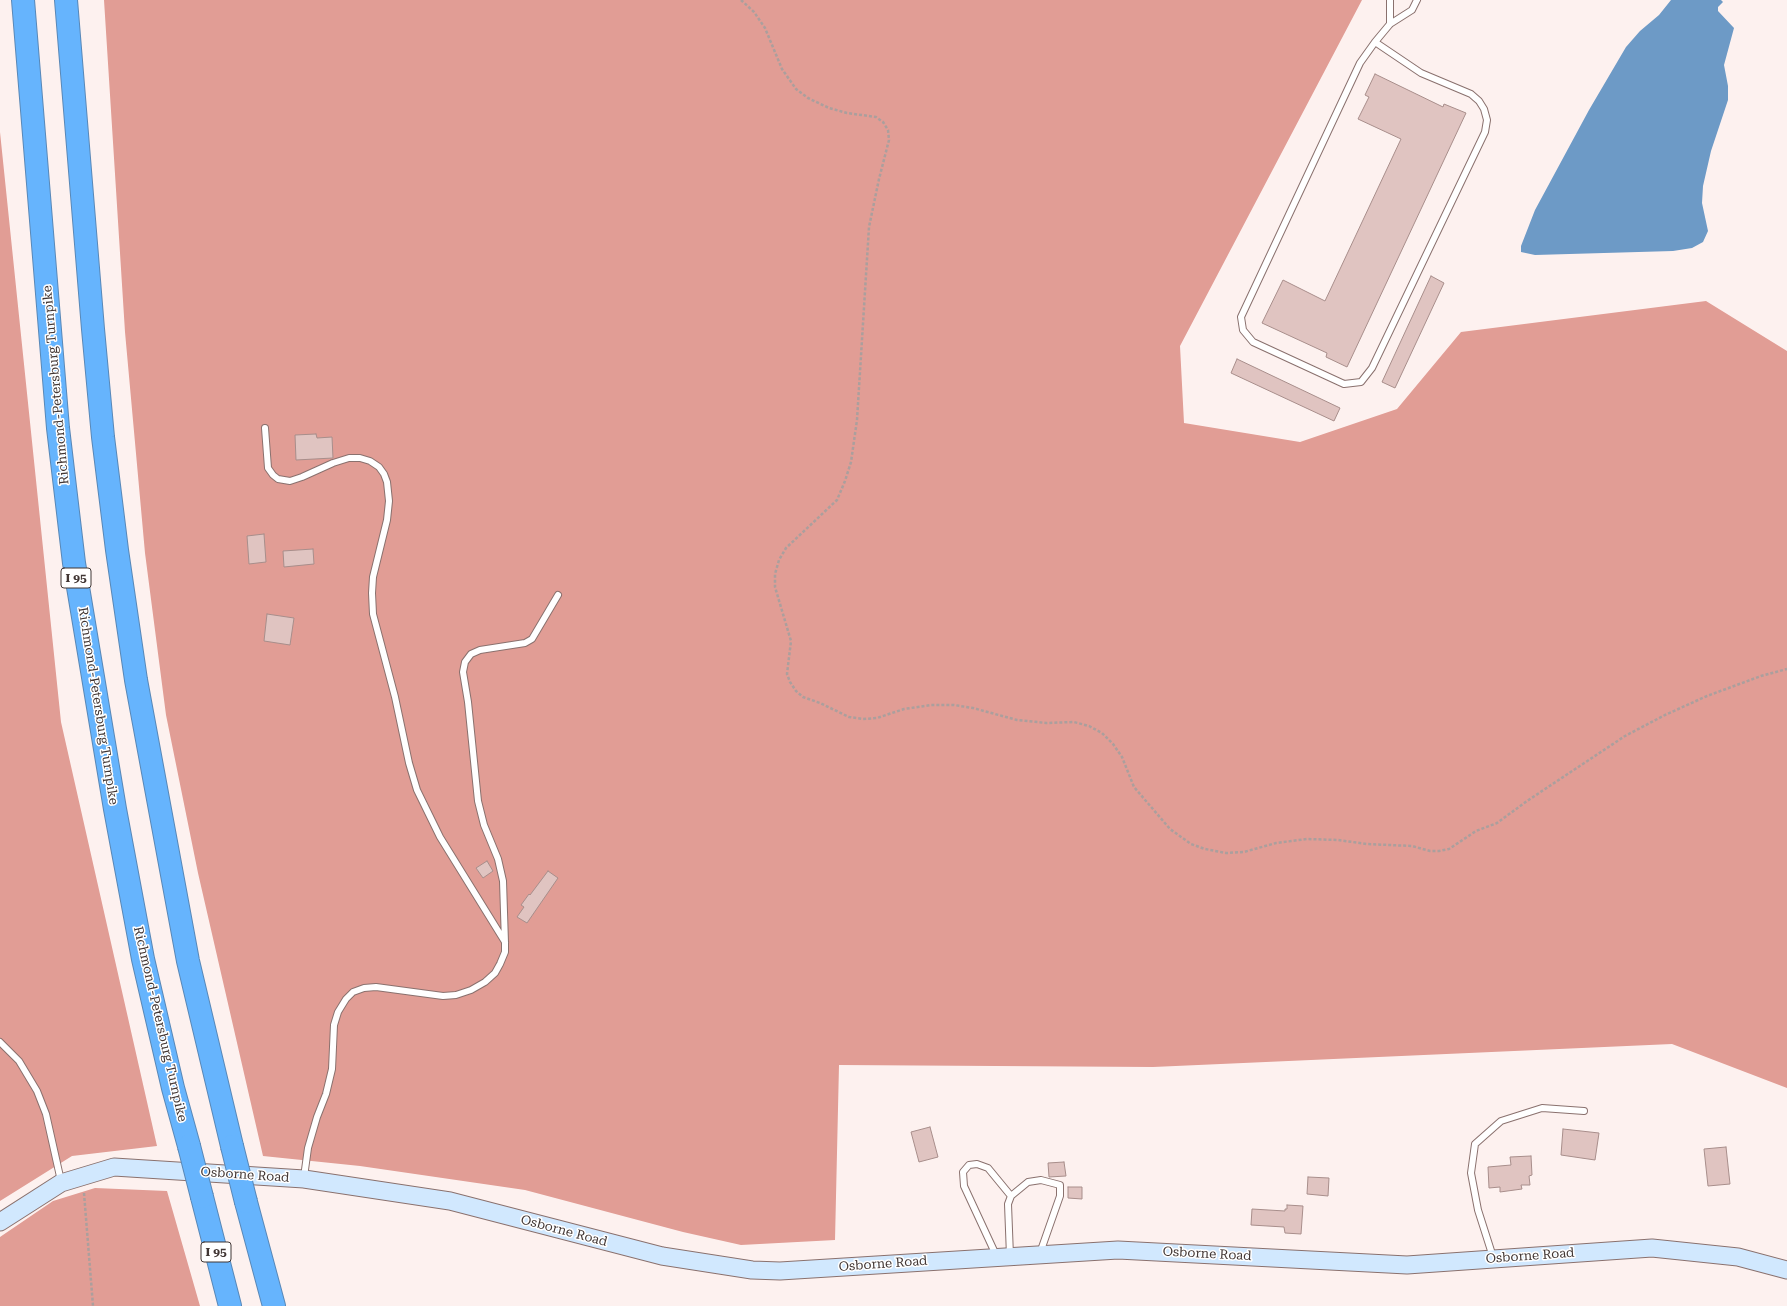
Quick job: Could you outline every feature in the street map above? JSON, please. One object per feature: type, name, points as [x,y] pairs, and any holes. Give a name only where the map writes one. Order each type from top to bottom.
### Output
[{"type":"highway","name":"Richmond-Petersburg Turnpike","points":[[23,0],[58,428],[74,563],[114,801],[143,959],[173,1088],[230,1306]]},
{"type":"highway","points":[[66,0],[94,337],[117,550],[137,687],[188,961],[232,1146],[274,1306]]},
{"type":"street","name":"Osborne Road","points":[[0,1222],[61,1183],[114,1167],[304,1179],[450,1201],[662,1256],[752,1270],[780,1271],[1118,1250],[1407,1265],[1652,1248],[1738,1257],[1787,1270]]},
{"type":"lane","points":[[1390,0],[1390,24]]},
{"type":"lane","points":[[1374,42],[1421,73],[1471,94],[1479,101],[1484,109],[1487,120],[1485,132],[1372,368],[1361,382],[1344,384],[1253,342],[1243,330],[1240,317],[1360,63],[1374,42],[1390,24],[1412,10],[1417,0]]},
{"type":"lane","points":[[265,428],[268,468],[278,479],[290,481],[302,478],[332,463],[349,458],[360,458],[370,461],[379,467],[384,474],[387,482],[387,520],[373,577],[373,614],[395,697],[409,763],[417,790],[440,837],[505,943]]},
{"type":"lane","points":[[304,1179],[308,1148],[316,1117],[326,1094],[332,1069],[334,1025],[338,1012],[353,992],[364,988],[376,987],[443,996],[456,995],[471,990],[485,982],[495,973],[500,964],[505,952],[503,881],[498,859],[484,825],[478,801],[468,702],[462,672],[465,662],[471,654],[480,650],[525,643],[532,639],[558,595]]},
{"type":"lane","points":[[0,1042],[19,1061],[37,1091],[46,1114],[61,1183]]},
{"type":"lane","points":[[1493,1259],[1478,1210],[1471,1173],[1475,1144],[1501,1121],[1542,1108],[1584,1111]]},
{"type":"lane","points":[[1004,1257],[964,1186],[963,1172],[969,1165],[977,1164],[988,1168],[1011,1196]]},
{"type":"lane","points":[[1004,1257],[1008,1204],[1011,1196],[1028,1182],[1041,1180],[1060,1185],[1060,1196],[1039,1255]]},
{"type":"path","points":[[742,0],[754,12],[765,28],[782,69],[796,89],[808,98],[828,108],[847,113],[876,117],[883,122],[888,130],[889,140],[869,227],[858,412],[851,462],[845,482],[837,500],[786,548],[779,560],[776,574],[776,587],[791,641],[787,674],[796,691],[803,696],[849,717],[863,719],[877,718],[910,708],[931,705],[954,705],[972,708],[1017,720],[1046,723],[1074,722],[1089,726],[1102,733],[1114,744],[1122,756],[1134,787],[1170,830],[1191,844],[1204,849],[1226,853],[1244,852],[1276,843],[1307,839],[1412,846],[1430,851],[1439,851],[1449,849],[1476,831],[1496,823],[1618,740],[1665,715],[1707,696],[1761,676],[1787,669]]},
{"type":"path","points":[[82,1176],[93,1306]]},
{"type":"shaded area","points":[[104,0],[1362,0],[1180,346],[1184,423],[1300,442],[1397,409],[1461,332],[1706,301],[1787,351],[1787,1088],[1672,1044],[1153,1067],[839,1065],[835,1240],[741,1245],[683,1232],[525,1190],[360,1166],[263,1156],[198,873],[166,715],[145,553],[125,332]]},
{"type":"shaded area","points":[[0,132],[61,722],[157,1146],[72,1156],[0,1201]]},
{"type":"shaded area","points":[[95,1188],[167,1191],[200,1306],[0,1306],[0,1237],[53,1201]]},
{"type":"water","points":[[1671,0],[1721,0],[1723,2],[1718,7],[1718,11],[1734,28],[1724,65],[1728,86],[1728,100],[1711,151],[1703,186],[1702,203],[1708,231],[1703,242],[1692,248],[1673,251],[1535,255],[1521,252],[1521,246],[1535,210],[1589,110],[1626,47],[1640,31],[1659,15]]},
{"type":"building","points":[[1375,74],[1443,107],[1444,104],[1466,113],[1347,367],[1326,357],[1327,353],[1262,323],[1283,280],[1325,301],[1401,139],[1358,119],[1369,97],[1365,95]]},
{"type":"building","points":[[1431,276],[1444,283],[1395,388],[1382,382]]},
{"type":"building","points":[[1237,359],[1340,408],[1334,421],[1231,373]]},
{"type":"building","points":[[316,434],[317,438],[332,437],[333,458],[296,460],[295,435]]},
{"type":"building","points":[[264,534],[266,562],[249,564],[247,536]]},
{"type":"building","points":[[313,549],[314,564],[284,567],[283,551]]},
{"type":"building","points":[[267,614],[294,618],[290,645],[264,641]]},
{"type":"building","points":[[487,861],[493,871],[483,878],[476,868]]},
{"type":"building","points":[[548,871],[558,878],[527,923],[517,917],[524,907],[521,905]]},
{"type":"building","points":[[930,1127],[938,1157],[919,1162],[911,1132]]},
{"type":"building","points":[[1563,1129],[1599,1133],[1595,1160],[1561,1155]]},
{"type":"building","points":[[1726,1147],[1730,1184],[1708,1186],[1704,1149]]},
{"type":"building","points":[[1531,1156],[1532,1175],[1529,1176],[1530,1185],[1521,1185],[1522,1189],[1500,1192],[1500,1187],[1489,1188],[1488,1167],[1511,1165],[1510,1157]]},
{"type":"building","points":[[1064,1162],[1066,1176],[1049,1177],[1048,1163]]},
{"type":"building","points":[[1308,1177],[1329,1178],[1328,1196],[1307,1194]]},
{"type":"building","points":[[1068,1187],[1082,1187],[1082,1199],[1068,1198]]},
{"type":"building","points":[[1287,1205],[1303,1206],[1301,1234],[1285,1233],[1284,1227],[1251,1225],[1252,1209],[1285,1211],[1285,1209],[1287,1209]]}]
